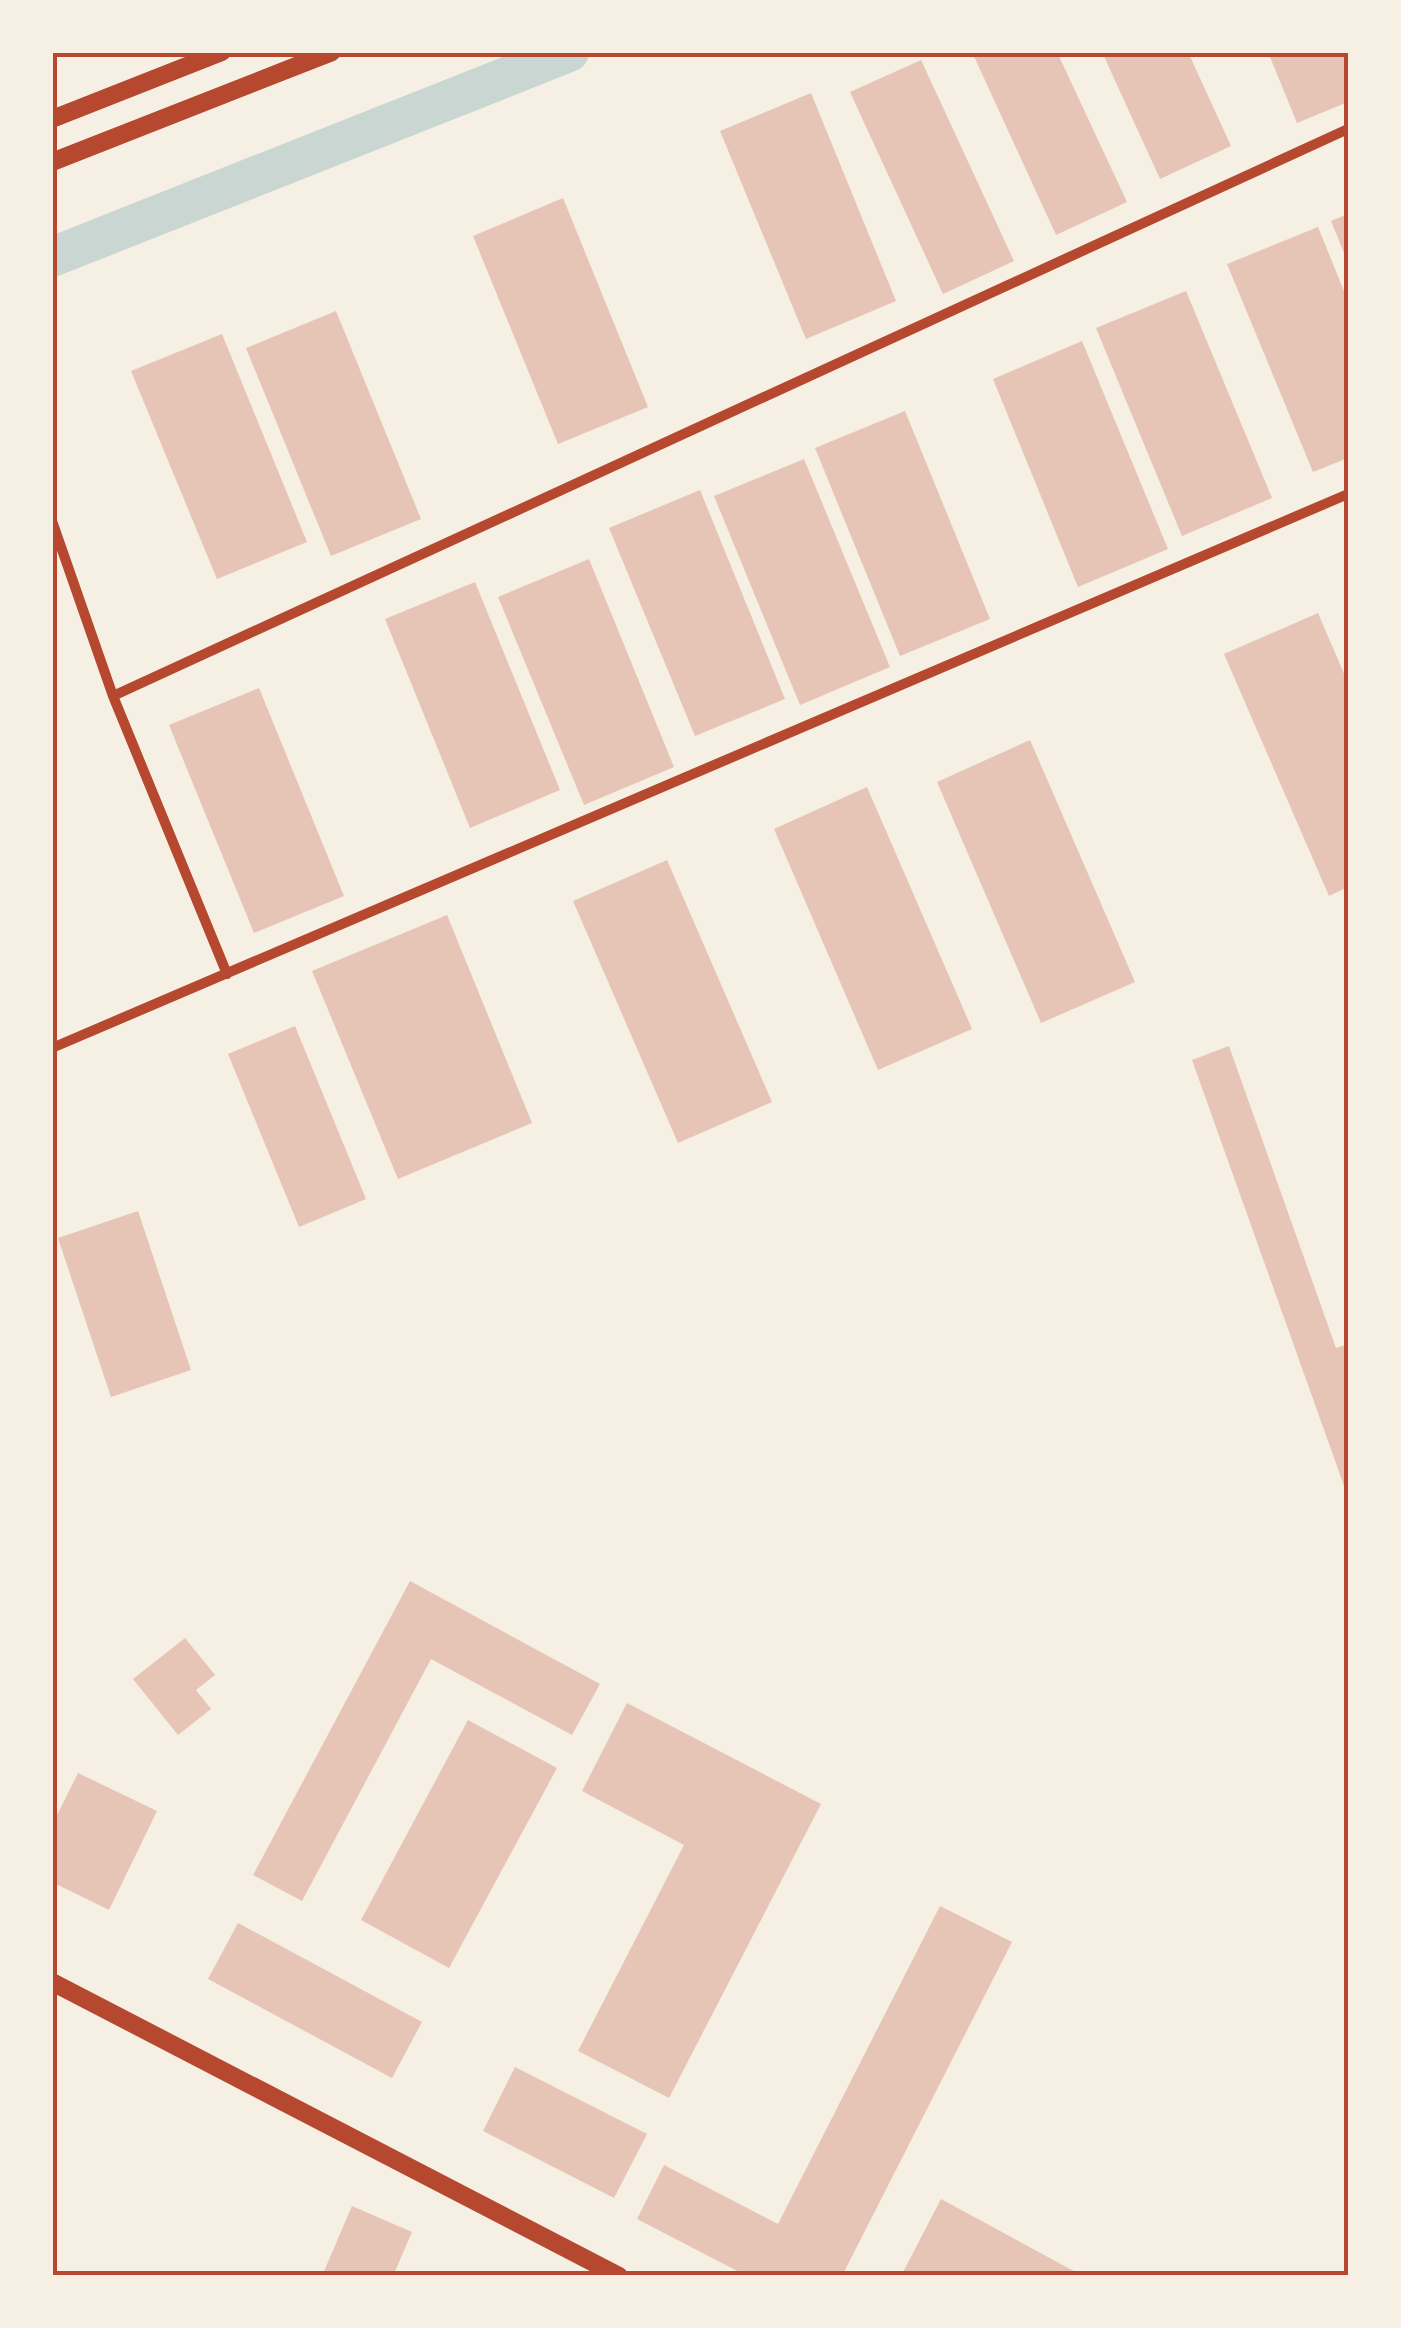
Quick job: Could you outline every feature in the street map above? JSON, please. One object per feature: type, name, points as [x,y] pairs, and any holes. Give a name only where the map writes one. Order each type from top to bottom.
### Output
[{"type":"street","points":[[52,118],[195,58],[222,52]]},
{"type":"street","points":[[52,162],[332,52]]},
{"type":"street","points":[[113,696],[1348,129]]},
{"type":"street","points":[[52,1048],[1348,494]]},
{"type":"street","points":[[52,521],[113,696],[227,974]]},
{"type":"street","points":[[52,1982],[619,2276]]},
{"type":"building","points":[[972,52],[1057,52],[1127,202],[1056,235]]},
{"type":"building","points":[[1102,52],[1188,52],[1231,146],[1160,179]]},
{"type":"building","points":[[1268,52],[1348,52],[1348,102],[1297,123]]},
{"type":"building","points":[[921,60],[1014,261],[943,294],[850,92]]},
{"type":"building","points":[[811,93],[896,301],[806,339],[720,131]]},
{"type":"building","points":[[563,198],[648,407],[558,444],[473,236]]},
{"type":"building","points":[[1348,214],[1348,263],[1331,221]]},
{"type":"building","points":[[1318,227],[1348,301],[1348,458],[1313,472],[1227,264]]},
{"type":"building","points":[[1186,291],[1272,498],[1182,536],[1096,328]]},
{"type":"building","points":[[336,311],[421,519],[331,556],[246,348]]},
{"type":"building","points":[[222,334],[307,542],[217,579],[131,371]]},
{"type":"building","points":[[1082,341],[1168,549],[1078,587],[993,379]]},
{"type":"building","points":[[905,411],[990,619],[900,656],[815,448]]},
{"type":"building","points":[[804,459],[890,667],[800,705],[714,496]]},
{"type":"building","points":[[700,490],[785,699],[695,736],[609,528]]},
{"type":"building","points":[[589,559],[674,767],[584,805],[498,597]]},
{"type":"building","points":[[475,582],[560,790],[470,828],[385,619]]},
{"type":"building","points":[[1318,613],[1348,683],[1348,887],[1329,896],[1224,654]]},
{"type":"building","points":[[259,688],[344,896],[254,933],[169,725]]},
{"type":"building","points":[[1030,740],[1135,982],[1041,1023],[937,782]]},
{"type":"building","points":[[867,787],[972,1029],[878,1070],[774,829]]},
{"type":"building","points":[[667,860],[772,1102],[678,1143],[573,901]]},
{"type":"building","points":[[447,915],[532,1123],[398,1179],[312,971]]},
{"type":"building","points":[[295,1026],[366,1199],[299,1227],[228,1054]]},
{"type":"building","points":[[1229,1046],[1336,1348],[1348,1344],[1348,1497],[1192,1060]]},
{"type":"building","points":[[138,1211],[191,1370],[111,1397],[58,1238]]},
{"type":"building","points":[[410,1581],[600,1684],[572,1735],[431,1659],[302,1901],[253,1875]]},
{"type":"building","points":[[185,1638],[215,1675],[196,1690],[211,1709],[178,1735],[133,1679]]},
{"type":"building","points":[[627,1703],[821,1804],[669,2098],[578,2051],[684,1845],[582,1791]]},
{"type":"building","points":[[468,1720],[557,1768],[449,1968],[361,1920]]},
{"type":"building","points":[[78,1773],[157,1811],[109,1910],[52,1882],[52,1825]]},
{"type":"building","points":[[940,1906],[1012,1942],[842,2276],[747,2276],[637,2219],[664,2165],[778,2224]]},
{"type":"building","points":[[238,1923],[422,2022],[392,2078],[208,1979]]},
{"type":"building","points":[[515,2067],[647,2134],[614,2198],[483,2131]]},
{"type":"building","points":[[941,2199],[1083,2276],[901,2276]]},
{"type":"building","points":[[352,2206],[412,2232],[393,2276],[322,2276]]},
{"type":"waterway","points":[[52,257],[569,52]]}]
